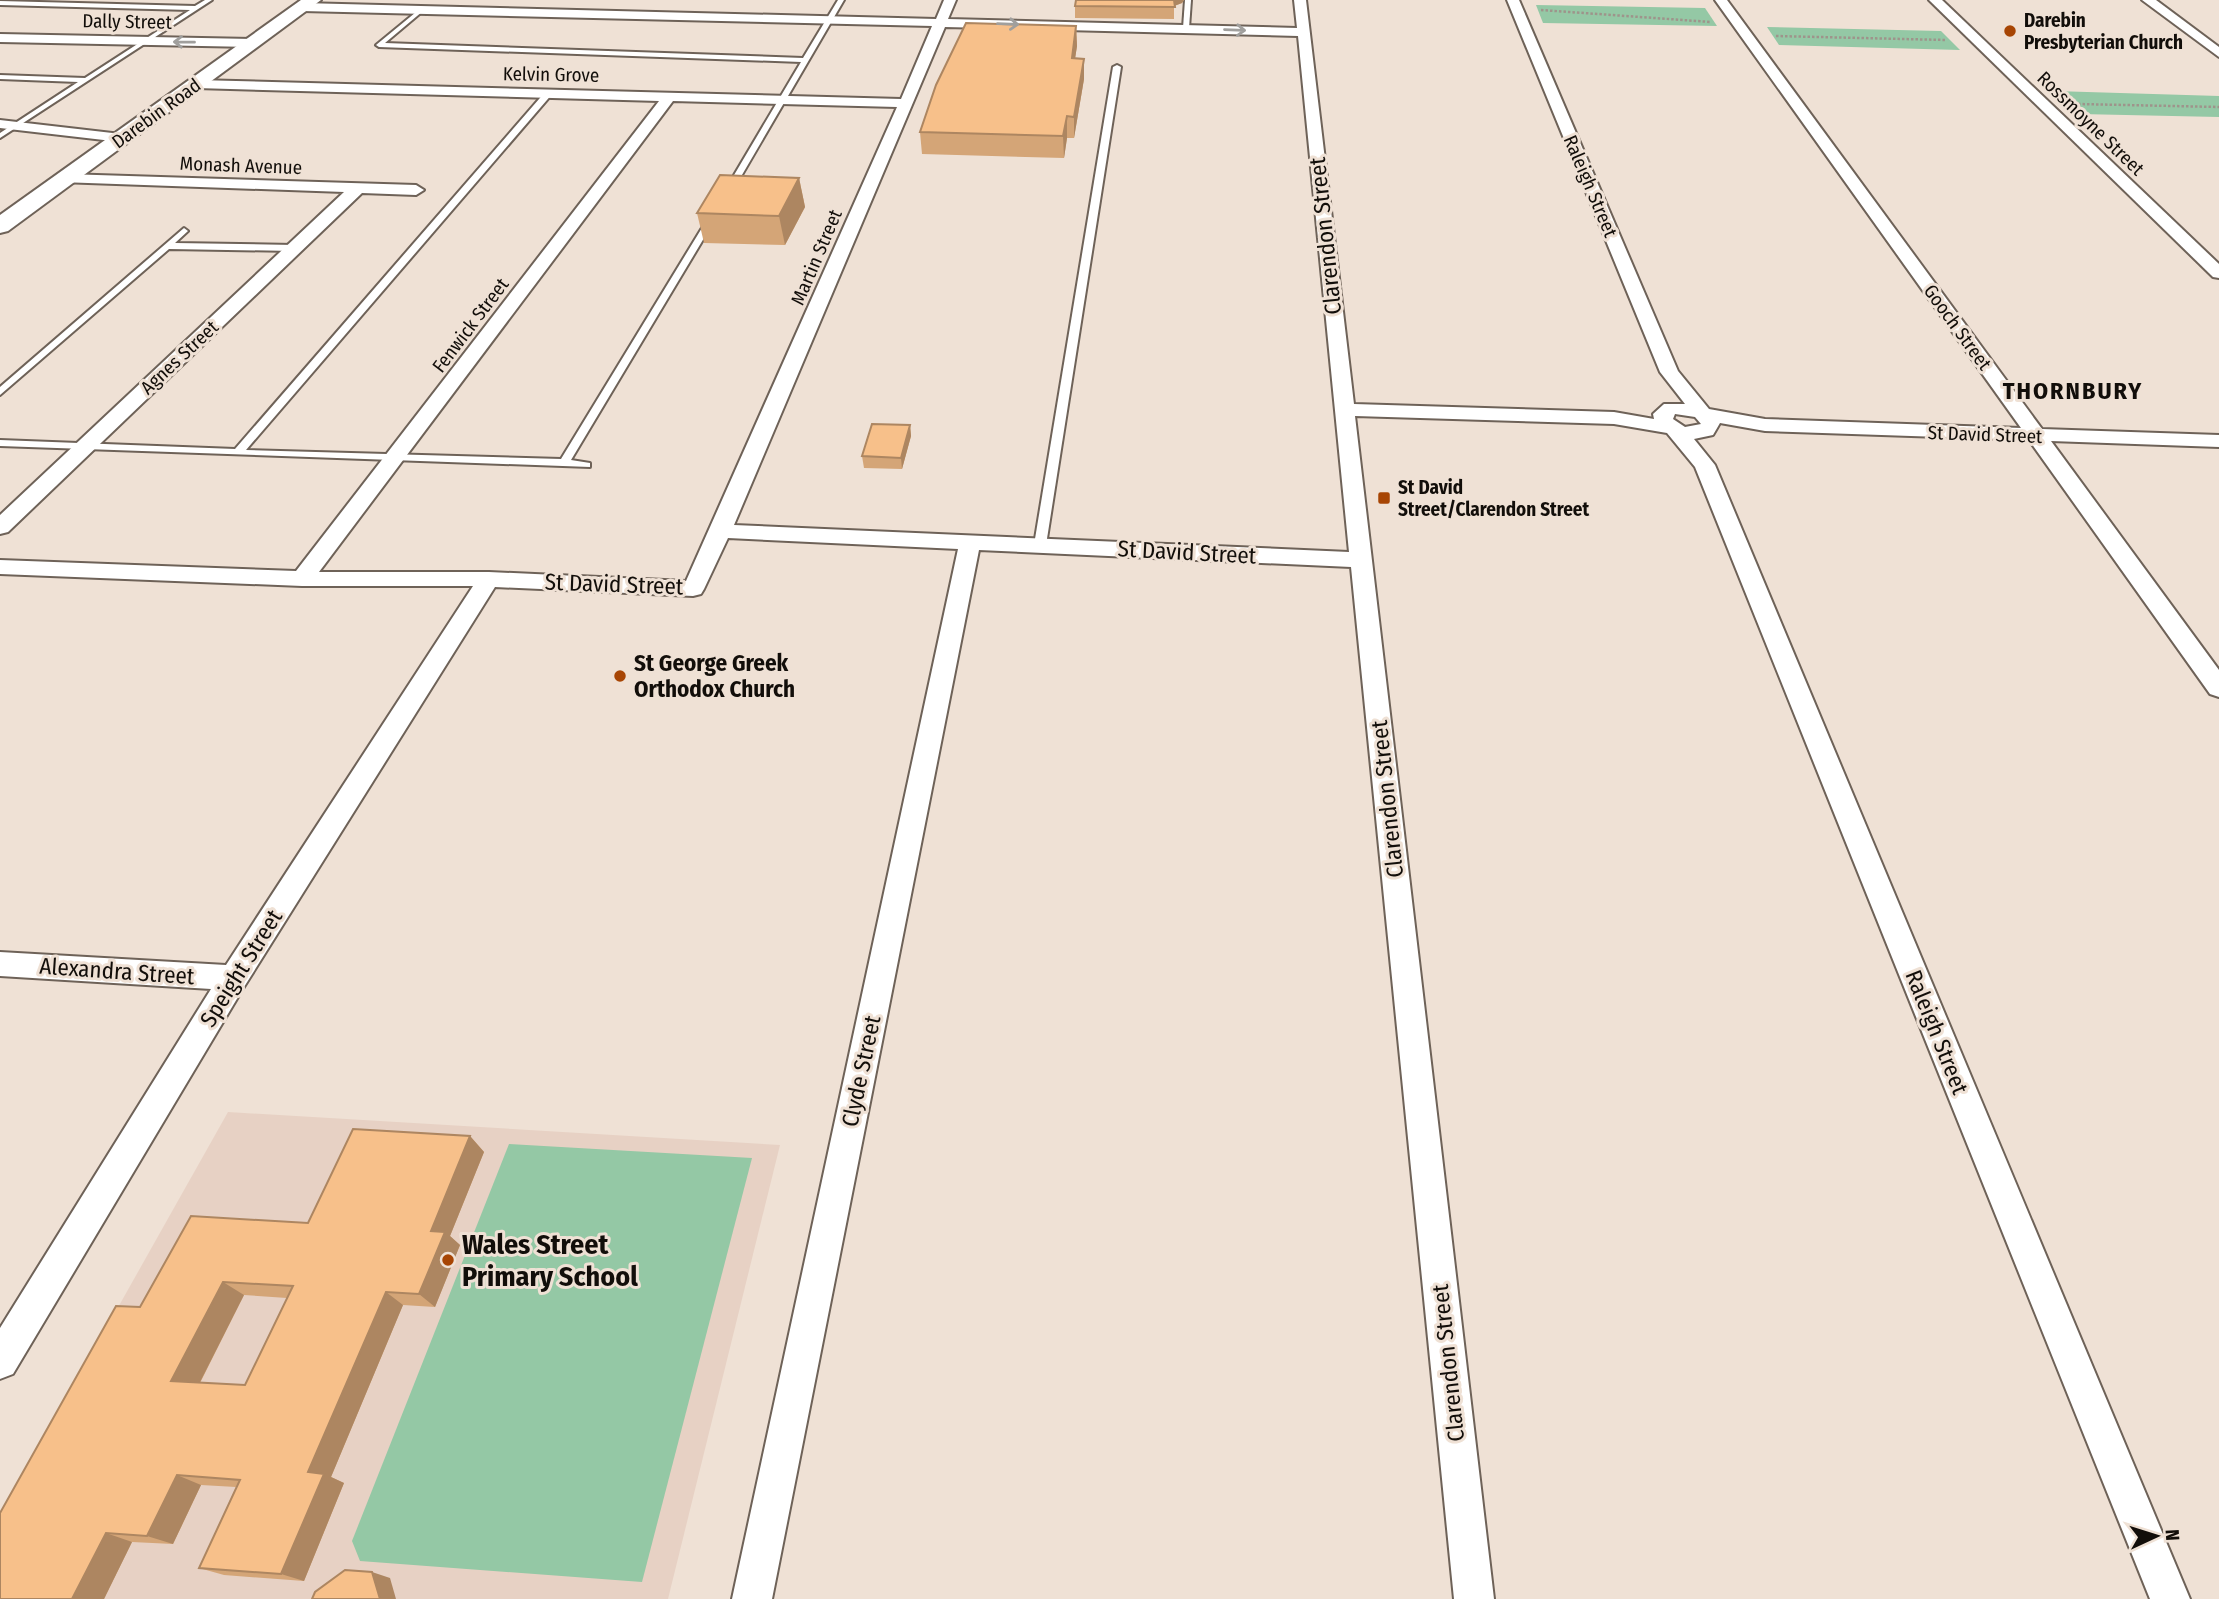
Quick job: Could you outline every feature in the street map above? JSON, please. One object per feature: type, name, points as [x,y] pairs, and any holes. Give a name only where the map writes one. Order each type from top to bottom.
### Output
[{"type":"main road","name":"Darebin Road","points":[[0,226],[307,4]]},
{"type":"street","name":"Martin Street","points":[[722,531],[950,0]]},
{"type":"street","name":"Clarendon Street","points":[[1300,0],[1474,1599]]},
{"type":"street","name":"Raleigh Street","points":[[1513,0],[1669,372],[1705,422],[1704,465]]},
{"type":"street","name":"Gooch Street","points":[[1721,0],[2219,688]]},
{"type":"street","name":"Rossmoyne Street","points":[[1935,0],[2219,273]]},
{"type":"street","points":[[2148,0],[2219,54]]},
{"type":"street","points":[[307,4],[421,10],[1303,32]]},
{"type":"street","name":"Dally Street","points":[[0,37],[252,43]]},
{"type":"street","name":"Kelvin Grove","points":[[196,84],[906,103]]},
{"type":"street","name":"Fenwick Street","points":[[302,579],[670,96]]},
{"type":"street","points":[[0,124],[121,138]]},
{"type":"street","name":"Monash Avenue","points":[[65,179],[416,190]]},
{"type":"street","name":"Agnes Street","points":[[0,527],[358,188]]},
{"type":"street","name":"Raleigh Street","points":[[1669,372],[1669,420],[1704,465],[2170,1599]]},
{"type":"street","points":[[1345,410],[1669,420]]},
{"type":"street","name":"St David Street","points":[[1669,420],[1695,434],[1705,422],[2219,441]]},
{"type":"street","name":"St David Street","points":[[0,567],[302,579],[489,579],[693,589],[722,531],[1361,560]]},
{"type":"street","name":"Clyde Street","points":[[751,1599],[970,542]]},
{"type":"street","name":"Speight Street","points":[[0,1361],[234,978],[489,579]]},
{"type":"street","name":"Alexandra Street","points":[[0,964],[234,978]]},
{"type":"lane","points":[[0,136],[209,0]]},
{"type":"lane","points":[[722,200],[841,0]]},
{"type":"lane","points":[[1186,29],[1188,0]]},
{"type":"lane","points":[[0,3],[198,8]]},
{"type":"lane","points":[[421,10],[379,45],[806,60]]},
{"type":"lane","points":[[1040,545],[1117,67]]},
{"type":"lane","points":[[0,77],[86,80]]},
{"type":"lane","points":[[237,453],[549,93]]},
{"type":"lane","points":[[564,462],[715,212]]},
{"type":"lane","points":[[0,392],[184,231]]},
{"type":"lane","points":[[167,246],[294,248]]},
{"type":"lane","points":[[0,443],[394,459],[564,462],[586,465]]},
{"type":"path","points":[[1536,10],[1718,23]]},
{"type":"path","points":[[1770,36],[1978,41]]},
{"type":"path","points":[[2042,103],[2219,107]]},
{"type":"shaded area","name":"Wales Street Primary School","points":[[228,1112],[780,1145],[668,1599],[0,1599],[0,1517]]},
{"type":"green space","points":[[1536,5],[1705,8],[1717,26],[1543,23]]},
{"type":"green space","points":[[1767,27],[1941,31],[1960,50],[1779,45]]},
{"type":"green space","points":[[2054,91],[2219,96],[2219,117],[2079,114]]},
{"type":"green space","points":[[509,1144],[752,1158],[642,1582],[360,1561],[352,1541]]},
{"type":"building","points":[[1076,0],[1174,0],[1175,7],[1075,6]]},
{"type":"building","points":[[966,23],[1076,26],[1072,58],[1084,59],[1074,117],[1067,116],[1063,136],[920,132],[936,85]]},
{"type":"building","points":[[720,175],[799,178],[779,216],[697,213]]},
{"type":"building","points":[[872,424],[910,425],[901,458],[862,456]]},
{"type":"building","points":[[353,1129],[470,1136],[431,1231],[445,1232],[419,1294],[386,1292],[308,1472],[324,1474],[281,1574],[199,1568],[240,1480],[177,1475],[147,1536],[106,1533],[72,1599],[0,1599],[0,1513],[116,1306],[140,1307],[191,1216],[308,1223]],"holes":[[[223,1282],[293,1286],[245,1385],[171,1381]]]},
{"type":"building","points":[[345,1570],[372,1572],[380,1599],[312,1599],[315,1592]]},
{"type":"place","name":"Darebin Presbyterian Church","points":[[2010,31]]},
{"type":"place","name":"St David Street/Clarendon Street","points":[[1384,498]]},
{"type":"place","name":"St George Greek Orthodox Church","points":[[620,676]]},
{"type":"place","name":"Wales Street Primary School","points":[[448,1260]]},
{"type":"district","name":"THORNBURY","points":[[2073,391]]}]
